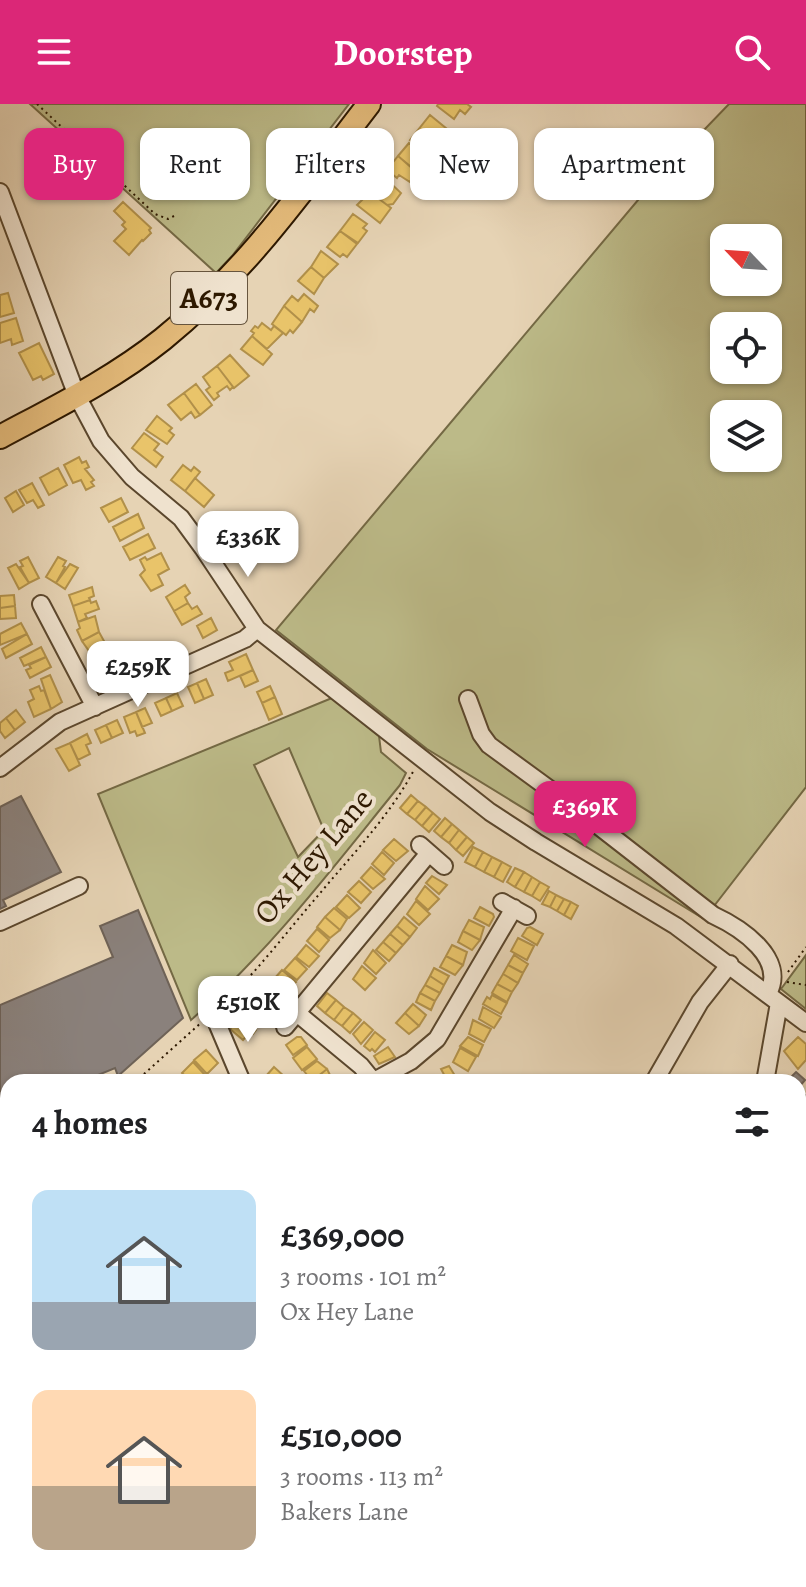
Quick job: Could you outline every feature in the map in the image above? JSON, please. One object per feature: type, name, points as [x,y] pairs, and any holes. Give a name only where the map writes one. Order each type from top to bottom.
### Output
[{"type":"highway","name":"A673","points":[[1,434],[77,396],[132,362],[204,303],[282,217],[369,104]]},
{"type":"street","points":[[0,192],[77,396],[114,458],[181,518],[257,629],[490,812],[676,926],[806,1023]]},
{"type":"street","points":[[41,604],[95,707]]},
{"type":"street","points":[[0,768],[60,722],[245,639],[257,629]]},
{"type":"street","points":[[468,699],[481,734],[489,745],[713,915],[763,949],[774,983],[766,1074]]},
{"type":"street","points":[[285,1027],[424,849],[444,866]]},
{"type":"street","points":[[0,922],[79,886]]},
{"type":"street","points":[[387,1074],[411,1061],[437,1039],[514,909]]},
{"type":"street","points":[[659,1074],[700,1002],[730,964]]},
{"type":"street","points":[[297,1013],[368,1074]]},
{"type":"street","points":[[217,1023],[239,1074]]},
{"type":"path","points":[[37,104],[155,214],[168,219],[174,216]]},
{"type":"path","name":"Ox Hey Lane","points":[[143,1074],[221,1006],[252,973],[374,829],[403,790],[420,759]]},
{"type":"path","points":[[806,947],[781,981],[806,985]]},
{"type":"shaded area","points":[[30,104],[349,104],[331,128],[266,128],[266,200],[275,200],[216,273],[124,189],[124,128],[56,128]]},
{"type":"shaded area","points":[[729,104],[806,104],[806,787],[704,919],[427,749],[276,630],[638,200],[714,200],[714,128],[706,128]]},
{"type":"shaded area","points":[[332,698],[379,736],[381,752],[406,773],[400,785],[300,907],[248,966],[191,1020],[98,794]],"holes":[[[289,748],[324,830],[298,857],[254,765]]]},
{"type":"shaded area","points":[[806,955],[806,1009],[781,989]]},
{"type":"building: Homes","points":[[438,104],[467,104],[471,107],[465,114],[460,110],[454,119]]},
{"type":"building: Homes","points":[[430,115],[446,128],[420,128]]},
{"type":"building: Homes","points":[[409,143],[410,144],[410,166],[398,156]]},
{"type":"building: Homes","points":[[398,156],[410,166],[410,182],[399,175],[397,178],[394,176],[394,161]]},
{"type":"building: Homes","points":[[394,186],[401,193],[393,204],[387,205],[380,200],[394,200]]},
{"type":"building: Homes","points":[[362,200],[380,200],[391,208],[380,223],[357,205]]},
{"type":"building: Homes","points":[[123,202],[151,228],[151,233],[129,255],[114,241],[126,229],[122,225],[125,222],[114,211]]},
{"type":"building: Homes","points":[[353,214],[367,224],[363,228],[367,231],[358,243],[340,231]]},
{"type":"building: Homes","points":[[340,231],[357,244],[347,257],[343,254],[340,257],[327,247]]},
{"type":"building: Homes","points":[[321,251],[338,264],[324,278],[311,267]]},
{"type":"building: Homes","points":[[311,267],[324,278],[314,294],[298,281]]},
{"type":"building: Homes","points":[[8,293],[14,313],[0,317],[0,295]]},
{"type":"building: Homes","points":[[304,294],[318,306],[314,312],[310,309],[302,322],[284,306],[292,296],[298,301]]},
{"type":"building: Homes","points":[[284,306],[302,322],[293,333],[290,330],[286,335],[272,324]]},
{"type":"building: Homes","points":[[16,318],[23,341],[12,345],[11,339],[0,343],[0,323]]},
{"type":"building: Homes","points":[[262,323],[271,330],[274,326],[283,333],[267,349],[252,336],[254,333],[251,331]]},
{"type":"building: Homes","points":[[252,336],[272,354],[263,365],[241,349]]},
{"type":"building: Homes","points":[[39,343],[54,374],[43,380],[41,376],[33,380],[19,353]]},
{"type":"building: Homes","points":[[230,355],[249,376],[234,388],[217,366]]},
{"type":"building: Homes","points":[[217,366],[233,387],[230,390],[227,386],[217,393],[219,396],[214,400],[206,390],[210,387],[203,377]]},
{"type":"building: Homes","points":[[196,384],[212,405],[200,415],[184,393]]},
{"type":"building: Homes","points":[[184,393],[200,415],[195,418],[191,412],[181,420],[168,405]]},
{"type":"building: Homes","points":[[157,416],[172,428],[169,431],[174,435],[167,444],[146,430]]},
{"type":"building: Homes","points":[[144,433],[159,444],[154,450],[163,457],[156,467],[132,448]]},
{"type":"building: Homes","points":[[79,457],[82,463],[86,461],[89,467],[85,469],[94,480],[91,482],[94,486],[86,490],[81,480],[73,483],[64,465]]},
{"type":"building: Homes","points":[[183,465],[191,471],[194,467],[200,472],[185,491],[171,480]]},
{"type":"building: Homes","points":[[58,468],[67,485],[49,495],[40,478]]},
{"type":"building: Homes","points":[[195,478],[214,495],[204,507],[185,491]]},
{"type":"building: Homes","points":[[32,483],[44,505],[38,508],[33,500],[27,503],[19,490]]},
{"type":"building: Homes","points":[[16,491],[24,505],[13,512],[5,498]]},
{"type":"building: Homes","points":[[121,498],[128,512],[109,522],[101,508]]},
{"type":"building: Homes","points":[[138,514],[144,528],[120,541],[113,527]]},
{"type":"building: Homes","points":[[148,534],[155,548],[130,560],[123,547]]},
{"type":"building: Homes","points":[[161,553],[169,569],[158,575],[163,585],[151,591],[140,575],[145,570],[140,560]]},
{"type":"building: Homes","points":[[28,557],[39,578],[29,583],[20,567],[23,566],[20,561]]},
{"type":"building: Homes","points":[[58,557],[66,561],[56,583],[46,577]]},
{"type":"building: Homes","points":[[16,564],[29,583],[19,589],[8,568]]},
{"type":"building: Homes","points":[[70,564],[78,568],[65,589],[56,583]]},
{"type":"building: Homes","points":[[185,585],[190,593],[185,597],[188,603],[174,611],[166,597]]},
{"type":"building: Homes","points":[[92,587],[94,596],[90,600],[73,606],[69,595]]},
{"type":"building: Homes","points":[[14,595],[15,606],[0,608],[0,596]]},
{"type":"building: Homes","points":[[90,600],[91,603],[96,601],[99,609],[85,614],[87,618],[78,622],[73,606]]},
{"type":"building: Homes","points":[[188,603],[192,609],[197,606],[202,614],[182,625],[174,611]]},
{"type":"building: Homes","points":[[15,606],[16,618],[0,619],[0,608]]},
{"type":"building: Homes","points":[[95,616],[99,632],[82,641],[77,630],[80,628],[78,622]]},
{"type":"building: Homes","points":[[211,618],[217,630],[203,638],[197,626]]},
{"type":"building: Homes","points":[[21,623],[27,634],[0,645],[0,634]]},
{"type":"building: Homes","points":[[99,632],[104,641],[100,649],[91,654],[82,641]]},
{"type":"building: Homes","points":[[27,634],[32,644],[6,658],[2,649]]},
{"type":"building: Homes","points":[[147,644],[154,660],[138,667],[131,651]]},
{"type":"building: Homes","points":[[41,647],[46,657],[24,666],[20,658]]},
{"type":"building: Homes","points":[[131,651],[138,667],[129,671],[122,655]]},
{"type":"building: Homes","points":[[246,654],[253,670],[228,681],[225,673],[233,670],[229,662]]},
{"type":"building: Homes","points":[[46,657],[51,667],[30,678],[26,670],[31,668],[29,665]]},
{"type":"building: Homes","points":[[115,658],[122,674],[113,678],[106,662]]},
{"type":"building: Homes","points":[[106,662],[113,678],[104,682],[97,666]]},
{"type":"building: Homes","points":[[253,670],[258,681],[245,687],[240,676]]},
{"type":"building: Homes","points":[[50,675],[62,702],[51,709],[41,679]]},
{"type":"building: Homes","points":[[206,679],[213,695],[204,699],[197,683]]},
{"type":"building: Homes","points":[[197,683],[204,699],[195,703],[188,687]]},
{"type":"building: Homes","points":[[39,686],[41,691],[44,690],[51,709],[34,717],[28,702],[34,699],[30,690]]},
{"type":"building: Homes","points":[[270,686],[275,697],[262,703],[257,692]]},
{"type":"building: Homes","points":[[177,693],[183,706],[172,711],[166,698]]},
{"type":"building: Homes","points":[[275,697],[282,714],[269,720],[262,703]]},
{"type":"building: Homes","points":[[166,698],[172,711],[161,716],[155,703]]},
{"type":"building: Homes","points":[[145,708],[152,723],[142,727],[136,712]]},
{"type":"building: Homes","points":[[16,710],[25,722],[15,730],[6,718]]},
{"type":"building: Homes","points":[[136,712],[145,733],[137,736],[135,731],[130,733],[124,717]]},
{"type":"building: Homes","points":[[6,718],[15,730],[5,738],[0,731],[0,723]]},
{"type":"building: Homes","points":[[117,720],[123,733],[112,738],[106,725]]},
{"type":"building: Homes","points":[[106,725],[112,738],[101,743],[95,730]]},
{"type":"building: Homes","points":[[87,734],[91,743],[86,745],[90,754],[78,760],[70,743]]},
{"type":"building: Homes","points":[[70,743],[80,765],[69,771],[56,749]]},
{"type":"building: Homes","points":[[411,795],[418,801],[407,814],[400,808]]},
{"type":"building: Homes","points":[[418,801],[426,807],[415,820],[407,814]]},
{"type":"building: Homes","points":[[426,807],[433,813],[422,826],[415,820]]},
{"type":"building: Homes","points":[[433,813],[440,819],[429,832],[422,826]]},
{"type":"building: Homes","points":[[445,818],[452,824],[441,837],[434,831]]},
{"type":"building: Homes","points":[[452,824],[459,830],[449,843],[441,837]]},
{"type":"building: Homes","points":[[459,830],[467,837],[456,850],[449,843]]},
{"type":"building: Homes","points":[[467,837],[474,843],[463,856],[456,850]]},
{"type":"building: Homes","points":[[394,839],[408,851],[396,861],[383,850]]},
{"type":"building: Homes","points":[[473,847],[483,852],[475,867],[465,862]]},
{"type":"building: Homes","points":[[382,852],[394,863],[384,875],[372,864]]},
{"type":"building: Homes","points":[[483,852],[492,857],[484,872],[475,867]]},
{"type":"building: Homes","points":[[492,857],[502,862],[494,877],[484,872]]},
{"type":"building: Homes","points":[[502,862],[511,867],[503,882],[494,877]]},
{"type":"building: Homes","points":[[371,867],[385,879],[373,889],[361,878]]},
{"type":"building: Homes","points":[[515,868],[524,872],[515,887],[507,882]]},
{"type":"building: Homes","points":[[524,872],[532,877],[524,892],[515,887]]},
{"type":"building: Homes","points":[[432,876],[447,885],[439,894],[426,883]]},
{"type":"building: Homes","points":[[532,877],[540,882],[532,896],[524,892]]},
{"type":"building: Homes","points":[[359,881],[371,892],[361,903],[348,892]]},
{"type":"building: Homes","points":[[540,882],[549,887],[540,901],[532,896]]},
{"type":"building: Homes","points":[[425,886],[439,899],[428,910],[416,899]]},
{"type":"building: Homes","points":[[549,891],[556,895],[550,907],[542,904]]},
{"type":"building: Homes","points":[[347,895],[360,908],[349,918],[336,907]]},
{"type":"building: Homes","points":[[556,895],[564,899],[557,911],[550,907]]},
{"type":"building: Homes","points":[[564,899],[571,902],[564,915],[557,911]]},
{"type":"building: Homes","points":[[416,901],[430,914],[419,925],[407,914]]},
{"type":"building: Homes","points":[[571,902],[578,906],[571,919],[564,915]]},
{"type":"building: Homes","points":[[480,907],[493,914],[489,926],[474,918]]},
{"type":"building: Homes","points":[[334,908],[347,919],[340,930],[325,917]]},
{"type":"building: Homes","points":[[325,917],[340,930],[330,938],[317,927]]},
{"type":"building: Homes","points":[[404,917],[417,928],[410,937],[397,926]]},
{"type":"building: Homes","points":[[469,920],[484,927],[480,940],[463,931]]},
{"type":"building: Homes","points":[[397,926],[410,937],[403,945],[390,934]]},
{"type":"building: Homes","points":[[530,927],[543,934],[537,945],[522,936]]},
{"type":"building: Homes","points":[[317,929],[329,940],[319,952],[307,941]]},
{"type":"building: Homes","points":[[463,931],[480,940],[472,950],[458,942]]},
{"type":"building: Homes","points":[[390,934],[403,945],[396,953],[383,942]]},
{"type":"building: Homes","points":[[518,938],[534,946],[527,960],[511,951]]},
{"type":"building: Homes","points":[[383,942],[396,953],[389,961],[376,950]]},
{"type":"building: Homes","points":[[306,945],[319,956],[309,967],[296,957]]},
{"type":"building: Homes","points":[[452,945],[467,952],[463,965],[446,956]]},
{"type":"building: Homes","points":[[373,950],[386,963],[376,974],[364,963]]},
{"type":"building: Homes","points":[[514,955],[528,964],[523,973],[508,965]]},
{"type":"building: Homes","points":[[446,956],[463,965],[455,975],[440,967]]},
{"type":"building: Homes","points":[[295,958],[307,969],[297,980],[284,970]]},
{"type":"building: Homes","points":[[508,965],[523,973],[518,983],[503,974]]},
{"type":"building: Homes","points":[[362,966],[376,978],[365,990],[353,979]]},
{"type":"building: Homes","points":[[434,968],[449,976],[444,985],[430,976]]},
{"type":"building: Homes","points":[[282,970],[296,982],[288,989],[275,978]]},
{"type":"building: Homes","points":[[503,974],[518,983],[512,992],[497,984]]},
{"type":"building: Homes","points":[[430,976],[444,985],[440,993],[425,985]]},
{"type":"building: Homes","points":[[275,978],[288,989],[282,998],[268,986]]},
{"type":"building: Homes","points":[[497,984],[512,992],[507,1002],[492,993]]},
{"type":"building: Homes","points":[[425,985],[440,993],[435,1001],[420,993]]},
{"type":"building: Homes","points":[[267,987],[282,999],[273,1006],[260,995]]},
{"type":"building: Homes","points":[[327,993],[336,1000],[325,1013],[317,1006]]},
{"type":"building: Homes","points":[[420,993],[435,1001],[431,1010],[416,1002]]},
{"type":"building: Homes","points":[[260,995],[273,1006],[268,1015],[253,1003]]},
{"type":"building: Homes","points":[[492,995],[507,1003],[501,1014],[483,1004]]},
{"type":"building: Homes","points":[[336,1000],[344,1007],[334,1020],[325,1013]]},
{"type":"building: Homes","points":[[413,1004],[426,1015],[419,1026],[405,1013]]},
{"type":"building: Homes","points":[[254,1006],[266,1017],[256,1028],[243,1017]]},
{"type":"building: Homes","points":[[344,1007],[353,1013],[342,1026],[334,1020]]},
{"type":"building: Homes","points":[[483,1007],[501,1017],[494,1028],[479,1019]]},
{"type":"building: Homes","points":[[353,1013],[361,1020],[350,1033],[342,1026]]},
{"type":"building: Homes","points":[[405,1013],[419,1026],[409,1034],[396,1023]]},
{"type":"building: Homes","points":[[241,1017],[256,1030],[243,1040],[230,1029]]},
{"type":"building: Homes","points":[[473,1020],[491,1029],[484,1042],[469,1034]]},
{"type":"building: Homes","points":[[364,1022],[373,1030],[361,1044],[353,1034]]},
{"type":"building: Homes","points":[[375,1032],[385,1040],[375,1052],[364,1046]]},
{"type":"building: Homes","points":[[301,1037],[307,1045],[293,1055],[286,1045]]},
{"type":"building: Homes","points":[[468,1037],[483,1045],[478,1056],[460,1046]]},
{"type":"building: Homes","points":[[798,1037],[806,1044],[806,1060],[798,1069],[784,1051]]},
{"type":"building: Homes","points":[[307,1047],[317,1059],[302,1070],[293,1058]]},
{"type":"building: Homes","points":[[388,1047],[395,1057],[379,1064],[374,1056]]},
{"type":"building: Homes","points":[[460,1048],[476,1057],[468,1071],[453,1062]]},
{"type":"building: Homes","points":[[206,1050],[218,1063],[207,1074],[194,1060]]},
{"type":"building: Homes","points":[[317,1061],[327,1069],[321,1074],[306,1074],[304,1071]]},
{"type":"building: Homes","points":[[193,1062],[204,1074],[183,1074]]},
{"type":"building: Homes","points":[[449,1066],[454,1074],[444,1074],[441,1069]]},
{"type":"building: Homes","points":[[274,1067],[282,1074],[268,1074]]},
{"type":"building: Industry","points":[[21,796],[61,872],[3,900],[6,906],[0,909],[0,807]]},
{"type":"building: Industry","points":[[138,910],[183,1018],[120,1074],[115,1068],[100,1074],[0,1074],[0,1005],[113,957],[100,926]]}]
